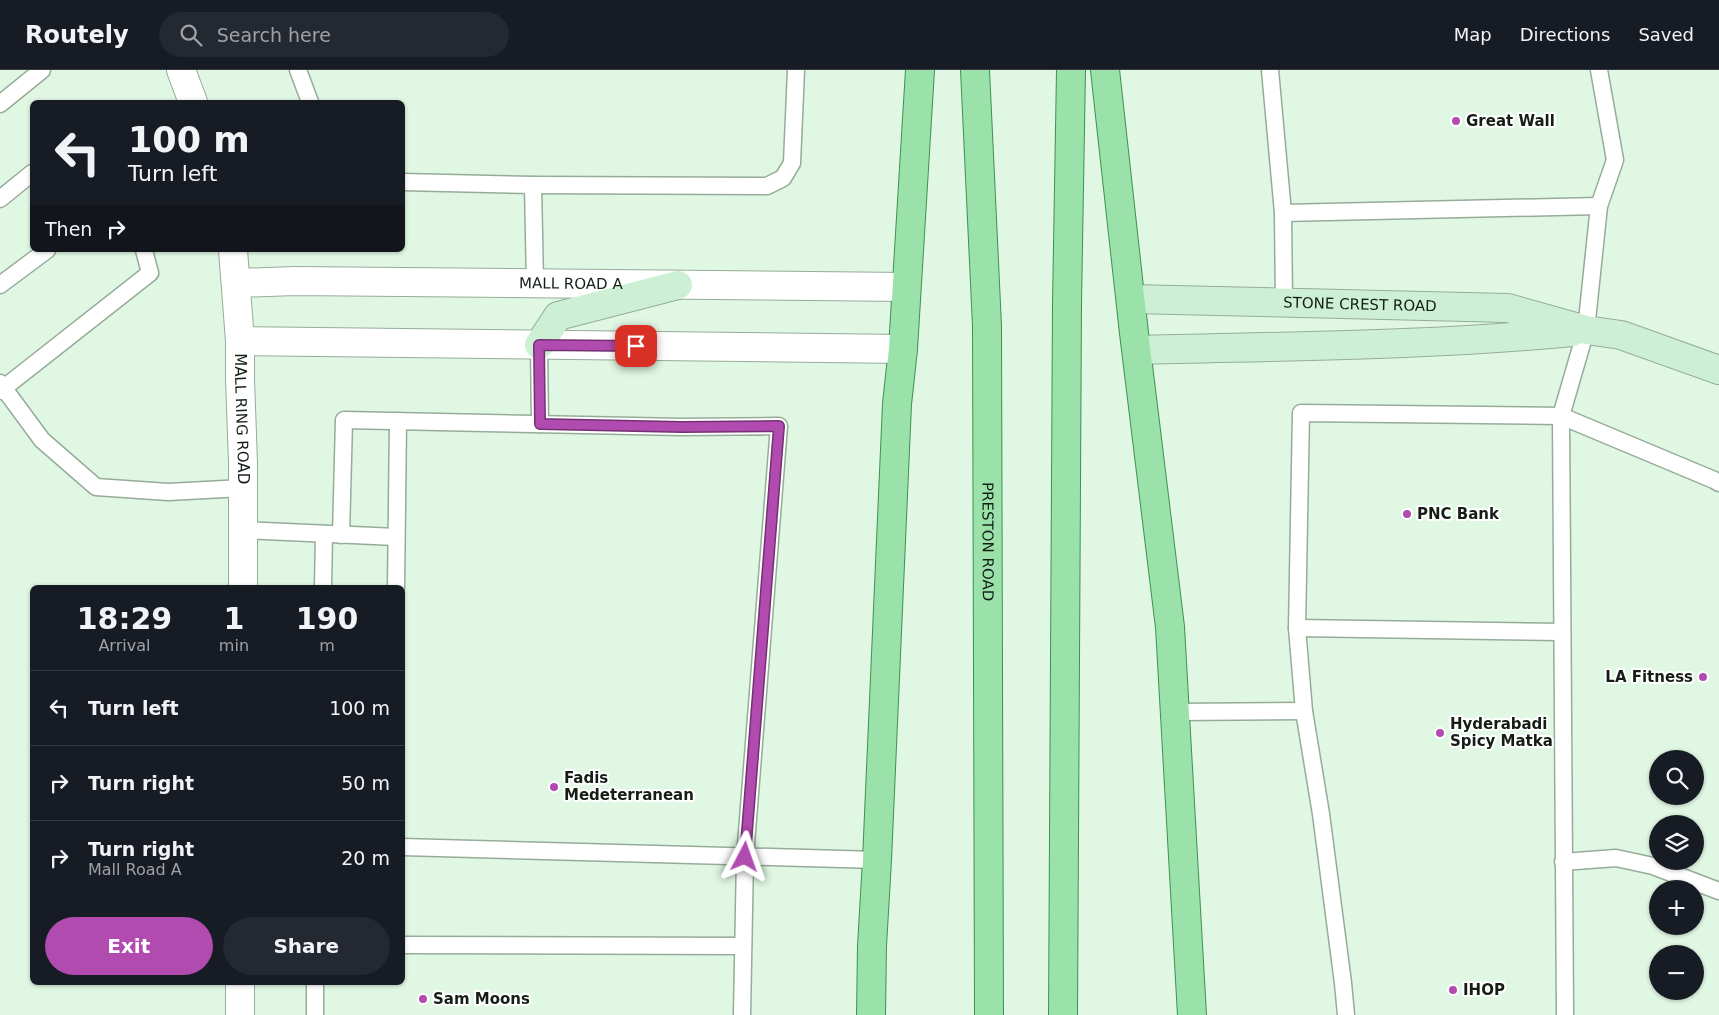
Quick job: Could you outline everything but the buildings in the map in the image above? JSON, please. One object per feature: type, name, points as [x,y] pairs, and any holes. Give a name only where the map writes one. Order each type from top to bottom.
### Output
[{"type":"main road","points":[[871,1015],[872,946],[897,404],[903,349],[920,70]]},
{"type":"main road","name":"PRESTON ROAD","points":[[975,70],[987,326],[989,1015]]},
{"type":"main road","points":[[1063,1015],[1067,314],[1071,70]]},
{"type":"main road","points":[[1105,70],[1170,627],[1192,1015]]},
{"type":"street","points":[[181,70],[192,100]]},
{"type":"street","name":"MALL RING ROAD","points":[[233,252],[240,341],[243,585]]},
{"type":"street","name":"MALL ROAD A","points":[[236,283],[906,287]]},
{"type":"street","points":[[539,345],[558,316],[678,285]]},
{"type":"street","name":"STONE CREST ROAD","points":[[1131,299],[1508,308],[1586,330],[1621,335],[1719,370]]},
{"type":"street","name":"STONE CREST ROAD","points":[[1137,350],[1510,338],[1586,330]]},
{"type":"street","points":[[240,341],[903,349]]},
{"type":"street","points":[[240,985],[240,1015]]},
{"type":"lane","points":[[0,104],[42,70]]},
{"type":"lane","points":[[298,70],[309,100]]},
{"type":"lane","points":[[405,182],[533,185],[767,186],[783,178],[792,163],[796,70]]},
{"type":"lane","points":[[1270,70],[1283,213],[1284,303]]},
{"type":"lane","points":[[1565,1015],[1561,416],[1586,330],[1599,206],[1615,160],[1599,70]]},
{"type":"lane","points":[[0,199],[30,175]]},
{"type":"lane","points":[[533,185],[535,284]]},
{"type":"lane","points":[[1283,213],[1599,206]]},
{"type":"lane","points":[[0,285],[44,252]]},
{"type":"lane","points":[[145,252],[150,273],[1,387],[42,440],[96,487],[168,492],[243,488]]},
{"type":"lane","points":[[539,345],[540,424]]},
{"type":"lane","points":[[1346,1015],[1321,814],[1304,711],[1297,628],[1301,412],[1561,416],[1719,483]]},
{"type":"lane","points":[[341,535],[344,420],[682,427],[779,426],[745,857],[742,1015]]},
{"type":"lane","points":[[396,585],[398,421]]},
{"type":"lane","points":[[243,530],[396,537]]},
{"type":"lane","points":[[323,585],[324,534]]},
{"type":"lane","points":[[1297,628],[1562,632]]},
{"type":"lane","points":[[1175,712],[1304,711]]},
{"type":"lane","points":[[405,847],[877,860]]},
{"type":"lane","points":[[1563,862],[1616,858],[1653,866],[1719,891]]},
{"type":"lane","points":[[405,945],[743,946]]},
{"type":"lane","points":[[314,1015],[315,985]]},
{"type":"place","name":"Great Wall","points":[[1456,121]]},
{"type":"place","name":"PNC Bank","points":[[1407,514]]},
{"type":"place","name":"LA Fitness","points":[[1703,677]]},
{"type":"place","name":"Hyderabadi Spicy Matka","points":[[1440,733]]},
{"type":"place","name":"Fadis Medeterranean","points":[[554,787]]},
{"type":"place","name":"IHOP","points":[[1453,990]]},
{"type":"place","name":"Sam Moons","points":[[423,999]]},
{"type":"route","points":[[636,346],[539,345],[540,424],[682,427],[779,426],[745,857]]}]
